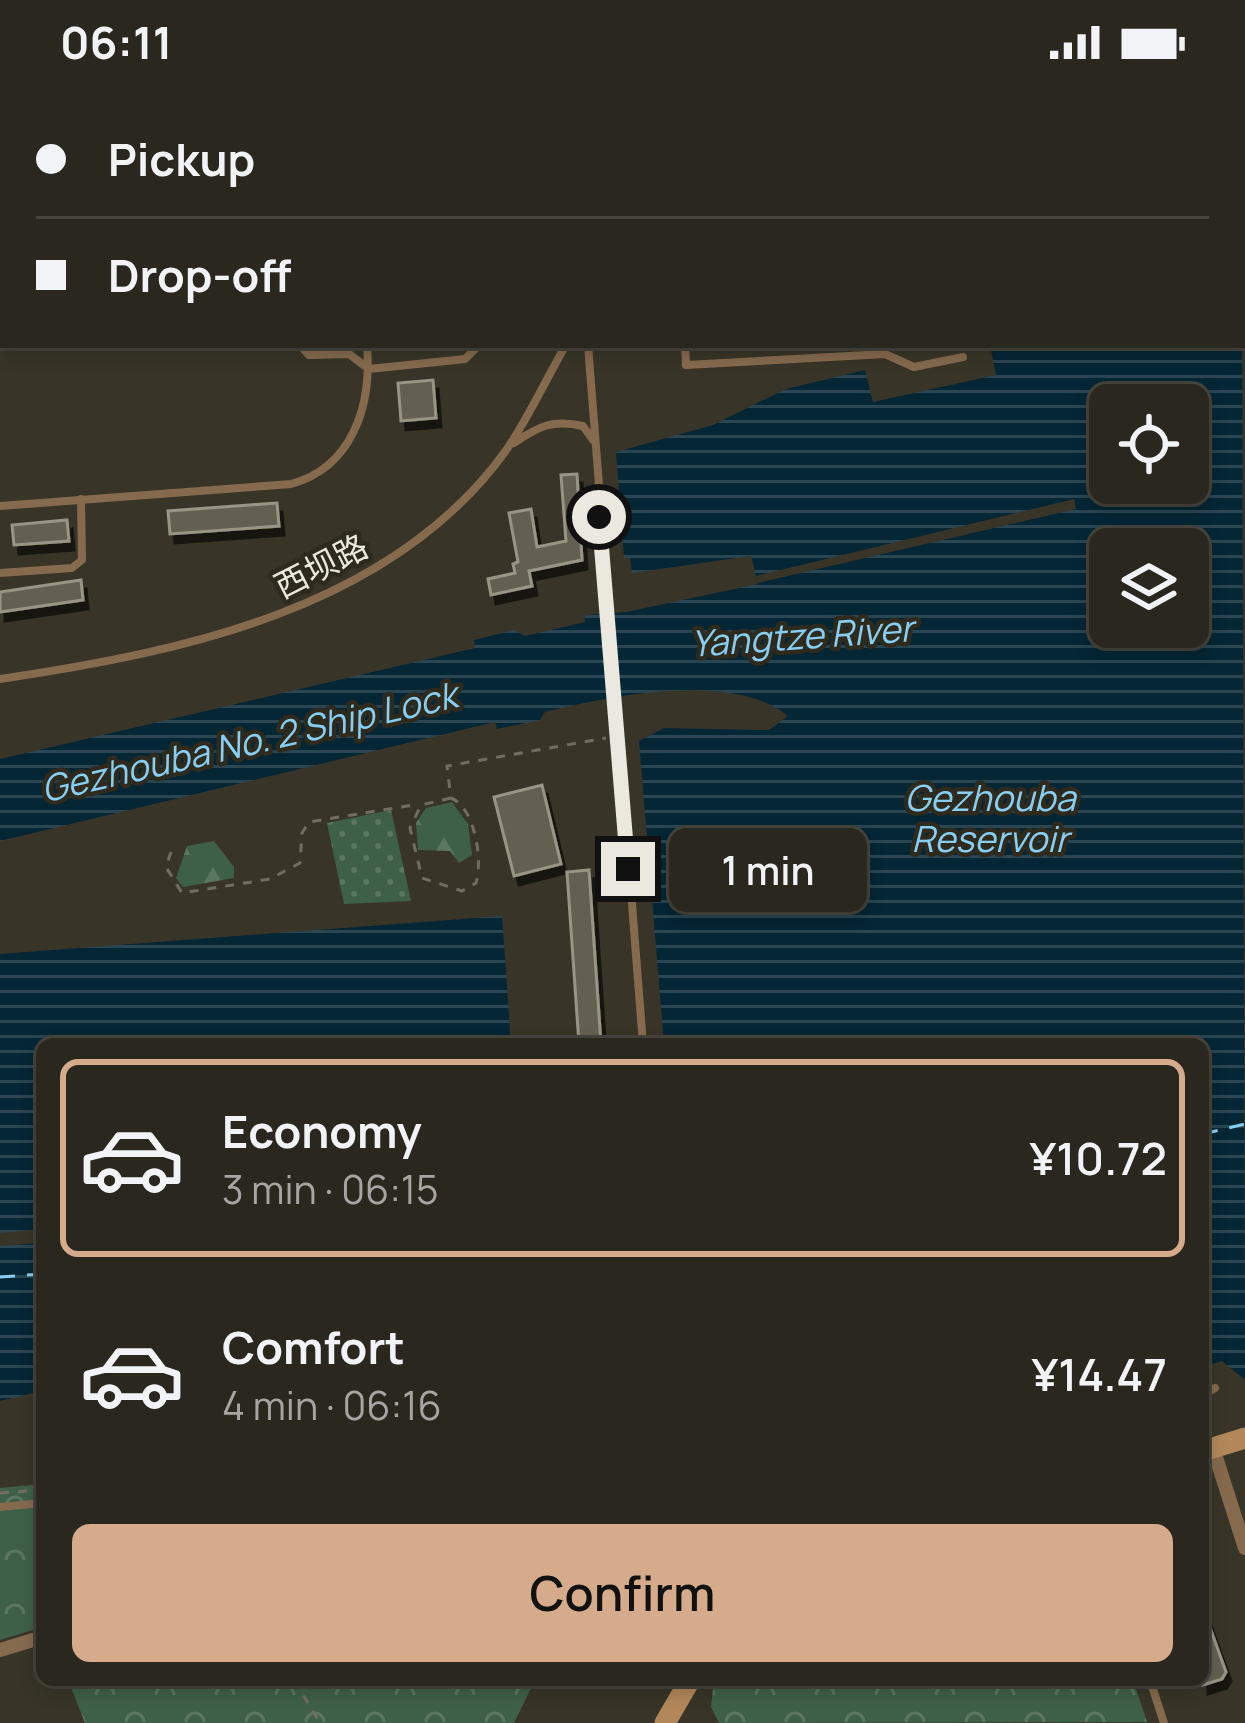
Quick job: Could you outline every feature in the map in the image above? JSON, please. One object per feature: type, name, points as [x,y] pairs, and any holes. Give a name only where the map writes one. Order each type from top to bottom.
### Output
[{"type":"street","points":[[1209,1450],[1245,1438]]},
{"type":"street","points":[[1209,1453],[1245,1548]]},
{"type":"street","points":[[0,1650],[33,1640]]},
{"type":"street","points":[[665,1723],[687,1686]]},
{"type":"street","points":[[686,1723],[690,1686]]},
{"type":"lane","points":[[303,348],[310,355],[349,354],[369,369],[465,359],[476,348]]},
{"type":"lane","points":[[0,506],[291,484],[318,476],[334,465],[356,428],[369,369],[367,348]]},
{"type":"lane","name":"西坝路","points":[[0,680],[261,622],[339,590],[436,524],[508,447],[564,348]]},
{"type":"lane","points":[[588,348],[605,613],[642,1038]]},
{"type":"lane","points":[[685,348],[686,365],[885,354],[914,367],[963,357]]},
{"type":"lane","points":[[761,348],[761,358]]},
{"type":"lane","points":[[508,447],[542,424],[566,422],[583,426],[594,442]]},
{"type":"lane","points":[[0,573],[71,568],[82,560],[81,499]]},
{"type":"lane","points":[[1209,1392],[1215,1388]]},
{"type":"lane","points":[[0,1507],[36,1504]]},
{"type":"lane","points":[[1152,1686],[1164,1723]]},
{"type":"path","points":[[421,805],[410,828],[418,872],[429,884],[462,891],[476,883],[479,873],[465,808],[451,798],[447,766],[500,760],[588,737],[616,739]]},
{"type":"path","points":[[171,852],[166,867],[182,892],[269,879],[300,863],[302,833],[309,822],[451,798]]},
{"type":"path","points":[[0,1493],[36,1490]]},
{"type":"path","points":[[298,1686],[320,1723]]},
{"type":"green space","points":[[452,802],[468,824],[472,855],[459,863],[450,851],[418,850],[416,823],[426,808]]},
{"type":"green space","points":[[391,810],[411,901],[344,904],[327,823]]},
{"type":"green space","points":[[214,841],[234,867],[234,878],[183,887],[176,878],[187,846]]},
{"type":"green space","points":[[36,1485],[36,1629],[0,1640],[0,1488]]},
{"type":"green space","points":[[70,1686],[532,1686],[514,1723],[85,1723]]},
{"type":"green space","points":[[713,1686],[1135,1686],[1147,1722],[719,1723],[711,1707]]},
{"type":"water","name":"Gezhouba Reservoir","points":[[991,348],[1242,348],[1245,1380],[1222,1361],[1209,1365],[1209,1038],[664,1038],[639,741],[664,728],[769,730],[788,716],[764,702],[702,691],[601,700],[545,712],[540,720],[497,729],[495,722],[0,841],[0,759],[475,648],[474,640],[514,630],[525,636],[585,622],[585,615],[626,612],[758,584],[751,556],[632,573],[630,558],[624,558],[616,452],[713,425],[786,389],[865,370],[873,402],[996,375]]},
{"type":"water","points":[[502,916],[511,1038],[36,1038],[36,1230],[0,1233],[0,954]]},
{"type":"water","points":[[36,1243],[36,1392],[0,1401],[0,1246]]},
{"type":"pier","points":[[1074,499],[1076,509],[758,583],[756,576]]},
{"type":"building","points":[[433,380],[436,418],[401,421],[398,383]]},
{"type":"building","points":[[577,474],[582,560],[529,571],[532,586],[491,595],[488,579],[515,573],[513,564],[518,562],[509,513],[531,509],[537,547],[566,541],[561,475]]},
{"type":"building","points":[[277,503],[279,526],[170,534],[168,511]]},
{"type":"building","points":[[67,520],[69,541],[14,545],[12,525]]},
{"type":"building","points":[[81,580],[83,600],[0,612],[0,592]]},
{"type":"building","points":[[542,785],[561,864],[514,876],[494,797]]},
{"type":"building","points":[[589,870],[601,1038],[579,1038],[567,872]]},
{"type":"building","points":[[1209,1625],[1226,1672],[1222,1679],[1209,1683]]},
{"type":"ferry route","points":[[1209,1133],[1245,1124]]},
{"type":"ferry route","points":[[0,1277],[36,1274]]},
{"type":"route","points":[[599,517],[628,869]]},
{"type":"water label","name":"Yangtze River","points":[[802,636]]},
{"type":"water label","name":"Gezhouba No. 2 Ship Lock","points":[[249,742]]}]
